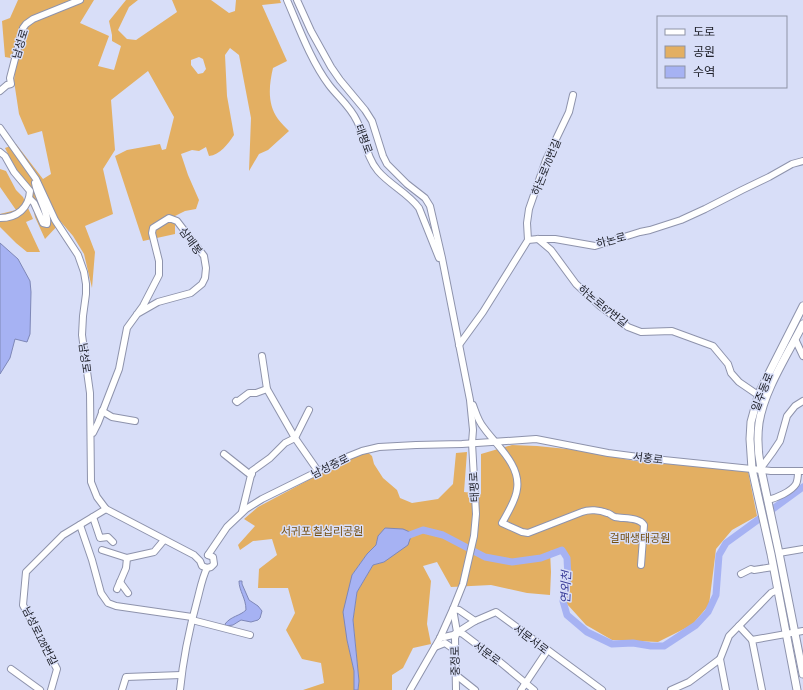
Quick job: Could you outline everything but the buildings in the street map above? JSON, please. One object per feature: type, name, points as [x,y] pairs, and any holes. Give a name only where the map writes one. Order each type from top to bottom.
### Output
[{"type":"main road","name":"일주동로","points":[[760,483],[752,469],[750,439],[751,422],[758,395],[803,306]]},
{"type":"main road","name":"일주동로","points":[[760,483],[761,469],[758,440],[759,424],[763,406],[771,386],[803,324]]},
{"type":"main road","points":[[760,483],[768,500],[803,674]]},
{"type":"main road","points":[[760,483],[777,590],[797,690]]},
{"type":"street","name":"남성로","points":[[0,91],[7,85],[11,84],[10,78],[22,32],[26,24],[34,19],[80,0]]},
{"type":"street","name":"태평로","points":[[287,0],[299,29],[323,76],[358,122],[371,160],[378,171],[419,208],[444,273]]},
{"type":"street","name":"태평로","points":[[297,0],[311,31],[331,67],[372,121],[387,164],[407,184],[425,198],[430,206],[460,345],[470,400],[473,430],[472,443],[476,514],[474,536],[463,584],[453,609],[440,638],[411,688]]},
{"type":"street","name":"하논로70번길","points":[[528,240],[527,223],[529,209],[546,160],[569,112],[573,95]]},
{"type":"street","name":"남성로","points":[[0,128],[36,179],[59,227],[78,255],[86,278],[82,335],[90,393],[90,482],[97,497],[106,509],[205,561]]},
{"type":"street","points":[[0,152],[5,156],[14,172],[30,191],[30,199],[23,211],[7,218],[0,218]]},
{"type":"street","name":"하논로","points":[[528,240],[555,239],[595,246],[680,220],[769,178],[792,164],[803,161]]},
{"type":"street","points":[[30,199],[34,203],[43,223],[47,224],[48,218],[36,189],[36,179]]},
{"type":"street","name":"삼매봉","points":[[91,433],[93,433],[96,428],[119,369],[127,328],[137,314],[159,275],[159,260],[152,233],[153,228],[169,218],[174,219],[204,256],[206,268],[205,278],[202,284],[191,293],[158,302],[137,314]]},
{"type":"street","name":"하논로67번길","points":[[538,239],[550,250],[576,284],[600,306],[628,327],[642,332],[672,332],[713,346],[728,364],[732,373],[739,382],[758,395]]},
{"type":"street","points":[[460,345],[483,312],[528,240]]},
{"type":"street","points":[[795,339],[803,356]]},
{"type":"street","points":[[262,356],[267,389],[295,438],[318,471]]},
{"type":"street","points":[[236,401],[237,402],[249,393],[256,393],[267,389]]},
{"type":"street","points":[[470,400],[477,417],[514,469],[518,483],[516,494],[502,523],[522,532],[528,533],[588,510],[609,513],[612,517],[642,522],[644,526],[641,565]]},
{"type":"street","points":[[761,469],[780,441],[787,416],[795,406],[803,401]]},
{"type":"street","points":[[242,512],[252,471],[270,458],[285,443],[295,438],[309,410]]},
{"type":"street","points":[[102,411],[112,416],[135,421]]},
{"type":"street","name":"서홍로","points":[[472,443],[536,439],[608,453],[654,459],[752,469],[801,471]]},
{"type":"street","name":"남성중로","points":[[180,690],[181,675],[192,618],[203,576],[205,561],[227,527],[242,512],[262,499],[352,455],[379,447],[472,443]]},
{"type":"street","points":[[224,454],[252,474]]},
{"type":"street","points":[[768,500],[788,491],[795,486],[801,471]]},
{"type":"street","name":"남성로128번길","points":[[50,690],[57,668],[23,604],[26,572],[63,535],[106,509]]},
{"type":"street","points":[[93,517],[100,538],[108,537],[114,542]]},
{"type":"street","points":[[80,525],[101,593],[108,603],[116,606],[192,618],[250,634]]},
{"type":"street","points":[[102,550],[127,558],[154,552],[164,540]]},
{"type":"street","points":[[779,553],[803,549]]},
{"type":"street","points":[[117,588],[126,568],[127,558]]},
{"type":"street","points":[[741,574],[751,570],[773,567]]},
{"type":"street","points":[[120,582],[128,593]]},
{"type":"street","points":[[726,690],[720,659],[729,636],[771,593],[777,590]]},
{"type":"street","points":[[457,632],[453,609],[459,610],[475,621]]},
{"type":"street","name":"서문서로","points":[[440,638],[457,632],[475,621],[496,612],[602,690]]},
{"type":"street","points":[[739,626],[752,640],[762,690]]},
{"type":"street","points":[[752,640],[803,631]]},
{"type":"street","name":"중정로","points":[[456,690],[455,638],[457,632]]},
{"type":"street","name":"서문로","points":[[457,632],[463,634],[534,690]]},
{"type":"street","points":[[435,647],[445,643],[455,650]]},
{"type":"street","points":[[521,690],[547,651]]},
{"type":"street","points":[[671,690],[688,682],[720,659]]},
{"type":"street","points":[[11,669],[40,690]]},
{"type":"street","points":[[122,690],[126,678],[181,675]]},
{"type":"street","points":[[456,675],[475,690]]},
{"type":"street","points":[[688,682],[690,690]]},
{"type":"green space","points":[[18,0],[94,0],[80,23],[109,36],[98,66],[114,70],[121,46],[112,41],[109,21],[126,0],[138,0],[129,7],[118,30],[127,39],[136,40],[177,12],[172,0],[211,0],[229,13],[235,11],[236,0],[280,0],[281,3],[262,5],[287,61],[273,68],[270,94],[274,113],[289,131],[268,150],[259,154],[249,171],[251,118],[239,55],[230,48],[225,55],[227,96],[234,135],[217,154],[209,156],[206,147],[199,151],[192,150],[181,154],[199,200],[196,209],[185,211],[175,216],[175,234],[143,241],[115,156],[127,150],[160,144],[162,150],[166,149],[174,117],[148,71],[111,100],[115,150],[103,169],[113,214],[85,226],[95,252],[92,288],[84,254],[73,236],[61,222],[45,239],[35,217],[30,193],[5,148],[16,144],[43,179],[51,174],[42,131],[28,135],[19,114],[14,81],[16,59],[5,57],[2,21],[10,18]],"holes":[[[199,57],[203,59],[206,69],[203,73],[198,74],[191,65],[191,60]]]},
{"type":"green space","points":[[0,169],[6,171],[16,190],[23,197],[33,219],[26,222],[40,252],[27,252],[0,227],[0,214],[16,210],[0,187]]},
{"type":"green space","points":[[512,445],[577,450],[635,461],[748,471],[757,516],[732,530],[716,549],[709,605],[692,625],[658,642],[612,640],[586,625],[567,604],[569,568],[563,548],[550,551],[550,595],[527,593],[491,585],[451,587],[437,562],[423,566],[431,581],[427,624],[431,644],[413,648],[403,668],[392,675],[392,690],[358,690],[359,681],[353,620],[357,592],[373,565],[384,562],[378,536],[376,545],[367,554],[352,575],[347,640],[354,671],[354,690],[303,690],[324,683],[321,663],[302,659],[286,630],[295,613],[288,588],[258,588],[259,569],[277,555],[272,539],[253,541],[240,550],[238,545],[255,526],[244,519],[258,507],[365,450],[372,456],[374,464],[383,478],[397,490],[400,498],[412,503],[438,499],[453,484],[456,453],[467,452],[464,492],[481,494],[481,454]]},
{"type":"water","points":[[0,243],[18,259],[30,281],[31,292],[30,334],[27,342],[15,339],[10,358],[0,374]]},
{"type":"water","points":[[385,528],[403,529],[412,533],[408,545],[384,562],[373,565],[357,592],[353,620],[359,681],[358,690],[354,690],[354,671],[343,612],[352,575],[367,554],[376,545],[378,536]]},
{"type":"water","points":[[239,581],[242,581],[249,600],[258,606],[262,611],[260,618],[251,622],[241,620],[233,625],[226,626],[225,624],[227,621],[246,610]]},
{"type":"waterway","name":"연외천","points":[[404,537],[423,530],[443,535],[485,557],[512,562],[541,558],[562,550],[567,558],[568,578],[563,601],[567,615],[587,632],[612,644],[633,643],[651,646],[664,646],[696,625],[708,612],[716,595],[719,555],[726,543],[803,487]]},
{"type":"park label","name":"서귀포 칠십리공원","points":[[322,531]]},
{"type":"park label","name":"걸매생태공원","points":[[640,538]]}]
